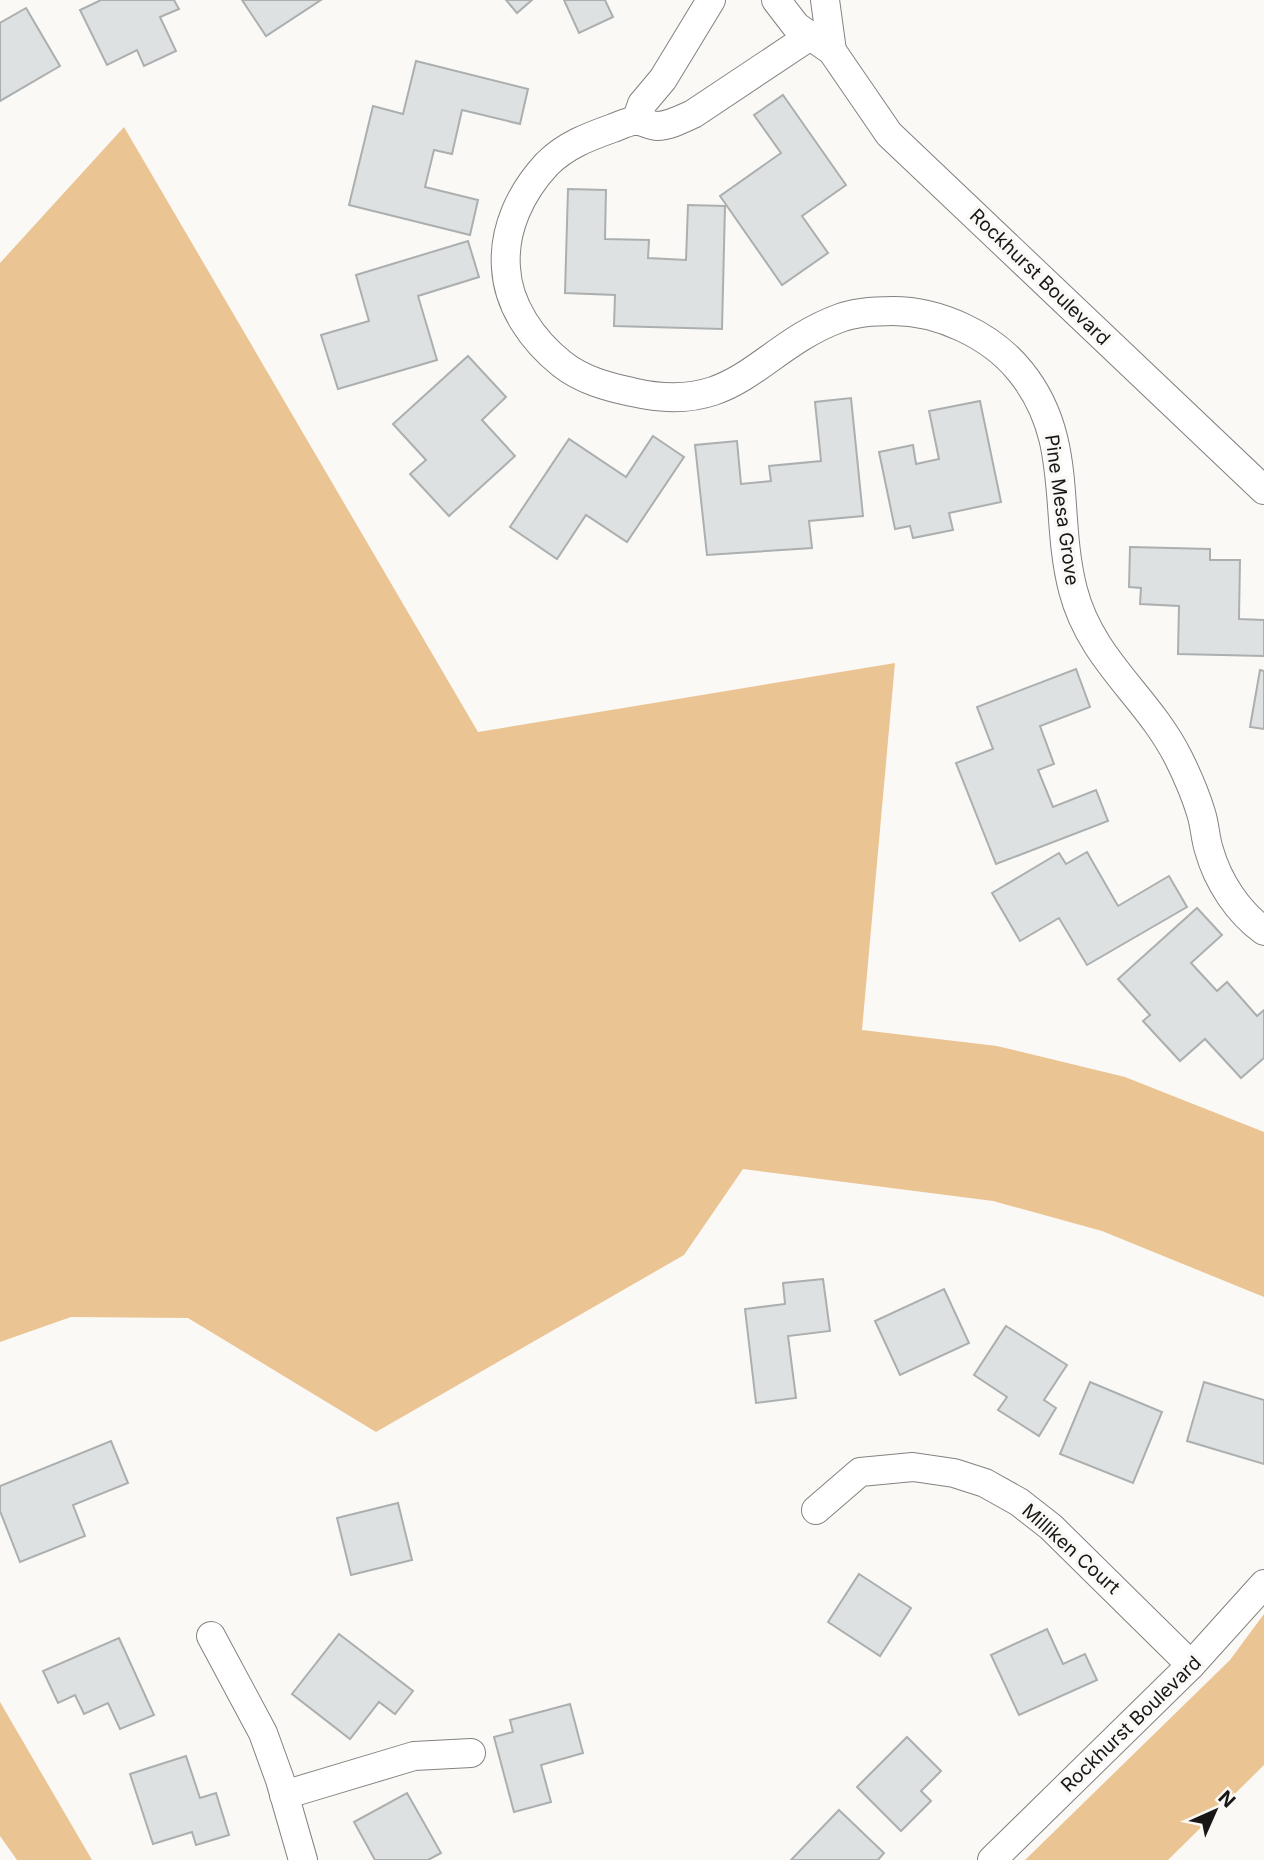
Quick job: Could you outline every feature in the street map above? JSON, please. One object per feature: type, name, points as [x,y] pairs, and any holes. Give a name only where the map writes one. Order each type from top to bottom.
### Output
[{"type":"street","points":[[636,121],[642,104],[663,79],[711,0]]},
{"type":"street","name":"Rockhurst Boulevard","points":[[776,0],[790,20],[821,43],[890,134],[1264,490]]},
{"type":"street","name":"Rockhurst Boulevard","points":[[821,43],[825,0]]},
{"type":"street","name":"Pine Mesa Grove","points":[[821,43],[674,122],[656,126],[636,121],[580,140],[564,149],[537,176],[516,210],[506,250],[510,290],[531,333],[568,369],[590,380],[614,388],[664,398],[687,397],[729,386],[805,335],[841,318],[869,312],[898,311],[928,315],[963,328],[999,349],[1020,371],[1037,395],[1055,436],[1065,549],[1073,590],[1082,617],[1097,648],[1151,716],[1175,752],[1191,784],[1220,879],[1239,908],[1264,931]]},
{"type":"street","name":"Milliken Court","points":[[816,1510],[860,1472],[913,1467],[954,1473],[985,1482],[1019,1502],[1051,1527],[1110,1582],[1191,1665]]},
{"type":"street","name":"Rockhurst Boulevard","points":[[992,1860],[1191,1665],[1264,1584]]},
{"type":"street","points":[[211,1636],[263,1733],[303,1860]]},
{"type":"street","points":[[284,1795],[414,1756],[471,1753]]},
{"type":"shaded area","points":[[124,127],[478,732],[895,663],[862,1030],[997,1046],[1125,1077],[1264,1132],[1264,1297],[1102,1231],[993,1201],[743,1169],[684,1255],[376,1432],[188,1318],[71,1317],[0,1342],[0,263]]},
{"type":"shaded area","points":[[1264,1614],[1264,1765],[1168,1860],[1025,1860],[1230,1660]]},
{"type":"shaded area","points":[[0,1702],[92,1860],[17,1860],[0,1836]]},
{"type":"building","points":[[101,0],[174,0],[179,9],[160,17],[176,51],[144,66],[137,50],[107,65],[80,10]]},
{"type":"building","points":[[242,0],[321,0],[266,36]]},
{"type":"building","points":[[506,0],[532,0],[517,13]]},
{"type":"building","points":[[564,0],[605,0],[613,17],[579,33]]},
{"type":"building","points":[[26,8],[60,66],[0,101],[0,23]]},
{"type":"building","points":[[416,61],[528,89],[520,124],[462,110],[452,154],[434,150],[425,187],[478,200],[470,235],[349,205],[373,106],[403,114]]},
{"type":"building","points":[[783,95],[846,185],[802,216],[828,253],[782,285],[720,196],[781,153],[754,115]]},
{"type":"building","points":[[568,189],[606,190],[605,239],[649,240],[648,258],[686,260],[688,205],[725,206],[722,329],[614,326],[615,295],[565,293]]},
{"type":"building","points":[[468,241],[479,277],[418,296],[437,360],[338,389],[321,335],[369,321],[356,275]]},
{"type":"building","points":[[468,356],[506,397],[482,420],[515,456],[449,516],[410,474],[426,460],[393,424]]},
{"type":"building","points":[[851,398],[863,516],[809,521],[812,548],[707,555],[695,445],[737,441],[741,484],[771,481],[769,466],[821,461],[815,402]]},
{"type":"building","points":[[980,401],[1001,502],[949,513],[953,530],[913,538],[910,526],[895,529],[879,452],[913,445],[916,464],[939,459],[929,411]]},
{"type":"building","points":[[653,436],[684,457],[627,542],[586,515],[557,559],[510,527],[569,439],[626,477]]},
{"type":"building","points":[[1130,547],[1210,549],[1210,560],[1240,560],[1239,619],[1264,620],[1264,656],[1178,654],[1179,606],[1140,604],[1141,588],[1129,587]]},
{"type":"building","points":[[1076,669],[1090,707],[1040,726],[1054,764],[1038,770],[1053,807],[1096,790],[1108,821],[996,864],[956,763],[993,749],[977,707]]},
{"type":"building","points":[[1260,670],[1264,671],[1264,729],[1250,727]]},
{"type":"building","points":[[1087,852],[1118,906],[1169,876],[1187,907],[1087,965],[1059,918],[1020,941],[992,893],[1059,853],[1066,864]]},
{"type":"building","points":[[1197,908],[1222,935],[1191,963],[1217,991],[1227,982],[1257,1016],[1264,1010],[1264,1058],[1241,1078],[1205,1039],[1180,1061],[1143,1021],[1150,1015],[1118,979]]},
{"type":"building","points":[[823,1279],[830,1331],[788,1336],[796,1398],[756,1403],[745,1309],[785,1304],[783,1283]]},
{"type":"building","points":[[944,1289],[969,1343],[900,1375],[875,1321]]},
{"type":"building","points":[[1006,1326],[1067,1365],[1044,1400],[1056,1408],[1039,1436],[998,1410],[1007,1397],[974,1375]]},
{"type":"building","points":[[1090,1382],[1162,1412],[1133,1483],[1060,1454]]},
{"type":"building","points":[[1204,1382],[1264,1400],[1264,1464],[1187,1441]]},
{"type":"building","points":[[111,1441],[128,1483],[73,1505],[85,1536],[20,1562],[0,1511],[0,1486]]},
{"type":"building","points":[[398,1503],[412,1560],[351,1575],[337,1518]]},
{"type":"building","points":[[859,1574],[911,1608],[880,1656],[828,1622]]},
{"type":"building","points":[[1047,1629],[1063,1664],[1085,1654],[1097,1680],[1019,1715],[991,1655]]},
{"type":"building","points":[[339,1634],[413,1691],[395,1714],[379,1702],[350,1739],[292,1694]]},
{"type":"building","points":[[119,1638],[154,1715],[120,1729],[108,1703],[84,1714],[75,1695],[58,1703],[43,1671]]},
{"type":"building","points":[[570,1704],[583,1753],[541,1765],[551,1802],[514,1812],[494,1737],[513,1732],[510,1720]]},
{"type":"building","points":[[907,1737],[941,1771],[921,1791],[931,1801],[901,1831],[857,1787]]},
{"type":"building","points":[[186,1756],[200,1798],[216,1793],[229,1835],[196,1845],[192,1832],[153,1844],[130,1774]]},
{"type":"building","points":[[407,1793],[441,1853],[428,1860],[375,1860],[354,1822]]},
{"type":"building","points":[[839,1810],[884,1853],[878,1860],[791,1860]]}]
